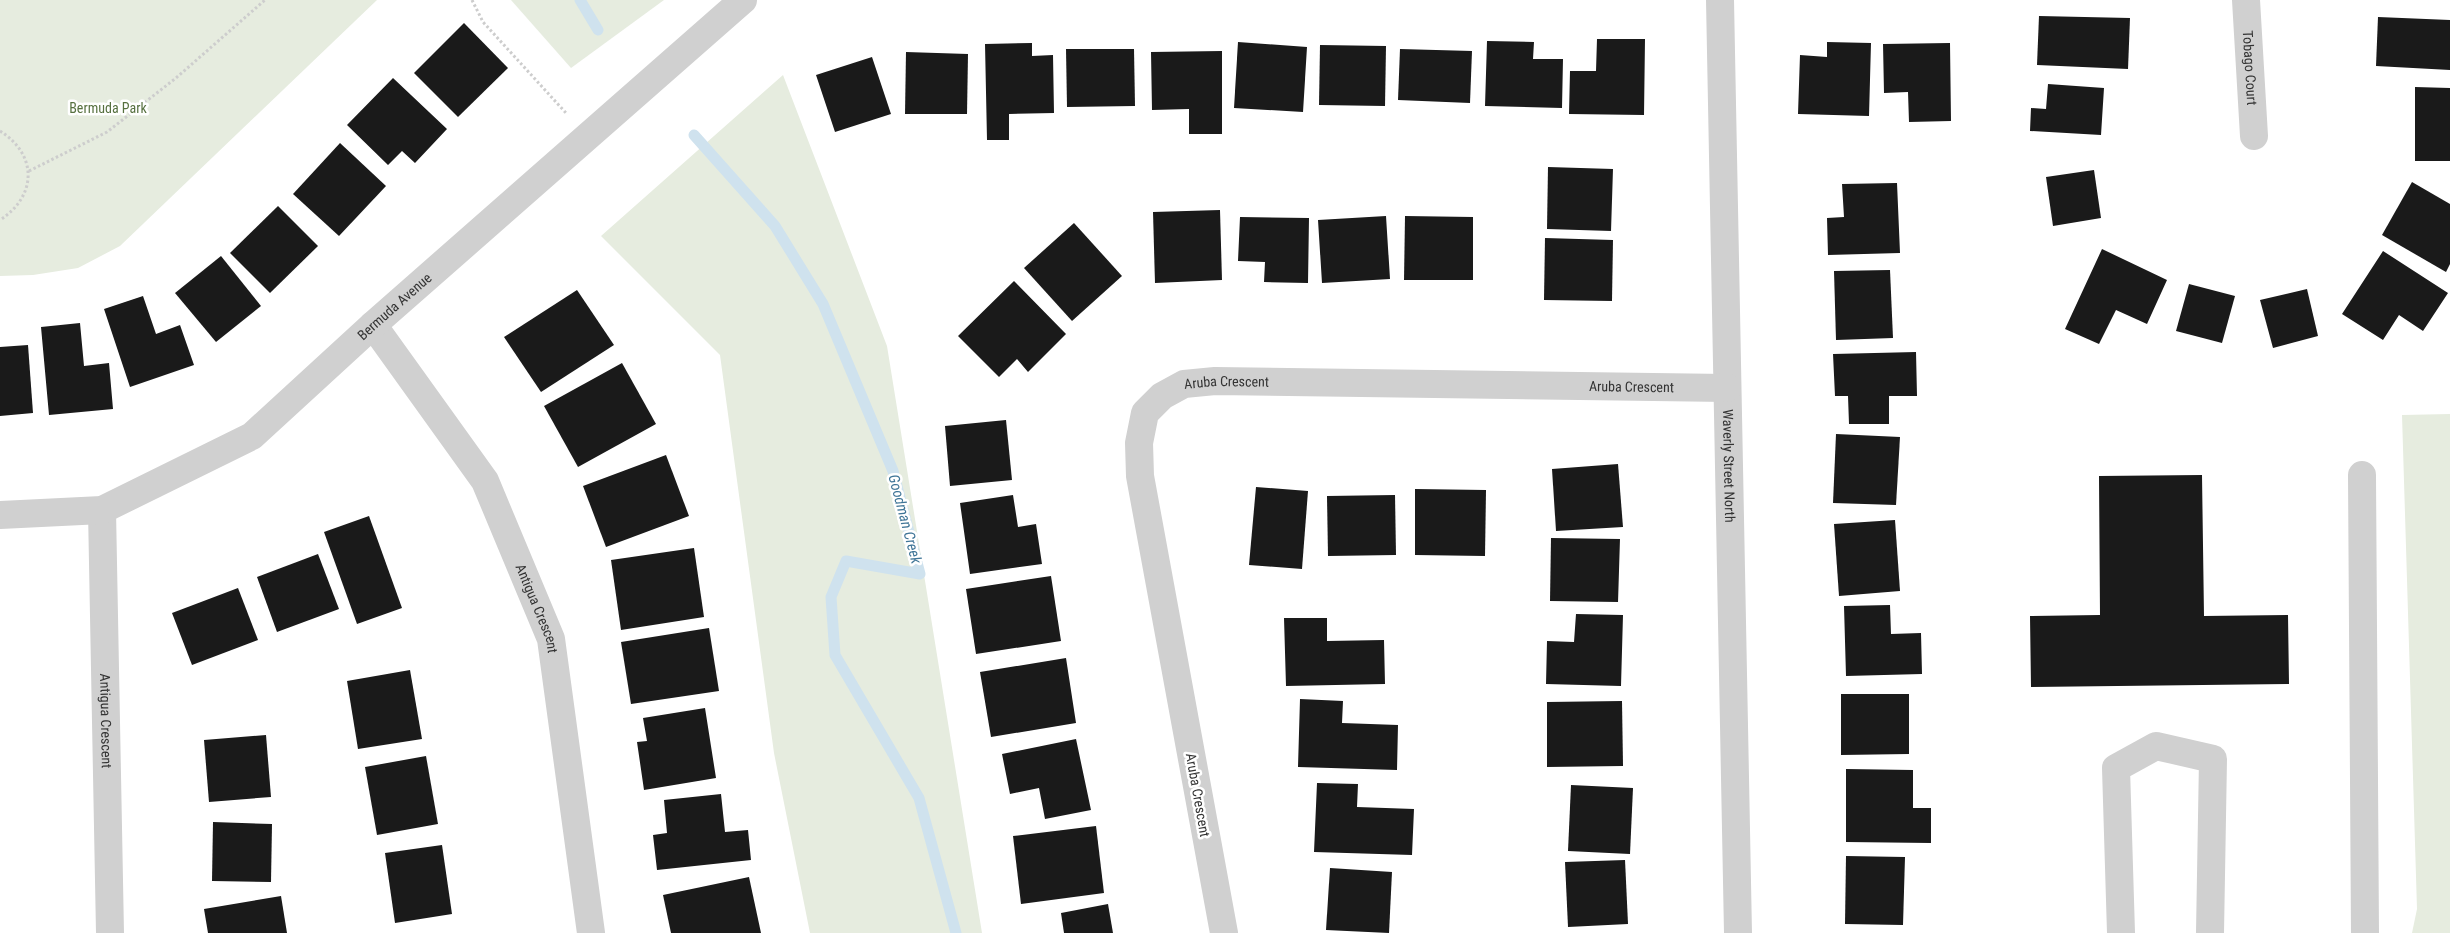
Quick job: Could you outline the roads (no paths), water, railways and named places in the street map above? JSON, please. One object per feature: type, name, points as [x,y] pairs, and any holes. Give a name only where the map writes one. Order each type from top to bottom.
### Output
[{"type":"street","name":"Bermuda Avenue","points":[[0,515],[102,510],[252,436],[374,325],[743,0]]},
{"type":"street","name":"Waverly Street North","points":[[1720,0],[1738,933]]},
{"type":"street","name":"Tobago Court","points":[[2246,0],[2254,136]]},
{"type":"street","name":"Antigua Crescent","points":[[374,325],[485,481],[551,640],[591,933]]},
{"type":"street","name":"Aruba Crescent","points":[[1224,933],[1140,476],[1139,443],[1145,413],[1162,396],[1184,384],[1215,381],[1727,388]]},
{"type":"street","points":[[2362,475],[2364,933]]},
{"type":"street","name":"Antigua Crescent","points":[[102,510],[110,933]]},
{"type":"street","points":[[2121,933],[2116,768],[2156,746],[2213,759],[2210,933]]},
{"type":"waterway","name":"Goodman Creek","points":[[580,0],[598,30]]},
{"type":"waterway","name":"Goodman Creek","points":[[694,135],[775,226],[823,304],[893,471],[920,574],[846,561],[831,597],[835,655],[919,798],[956,933]]},
{"type":"park label","name":"Bermuda Park","points":[[108,108]]}]
